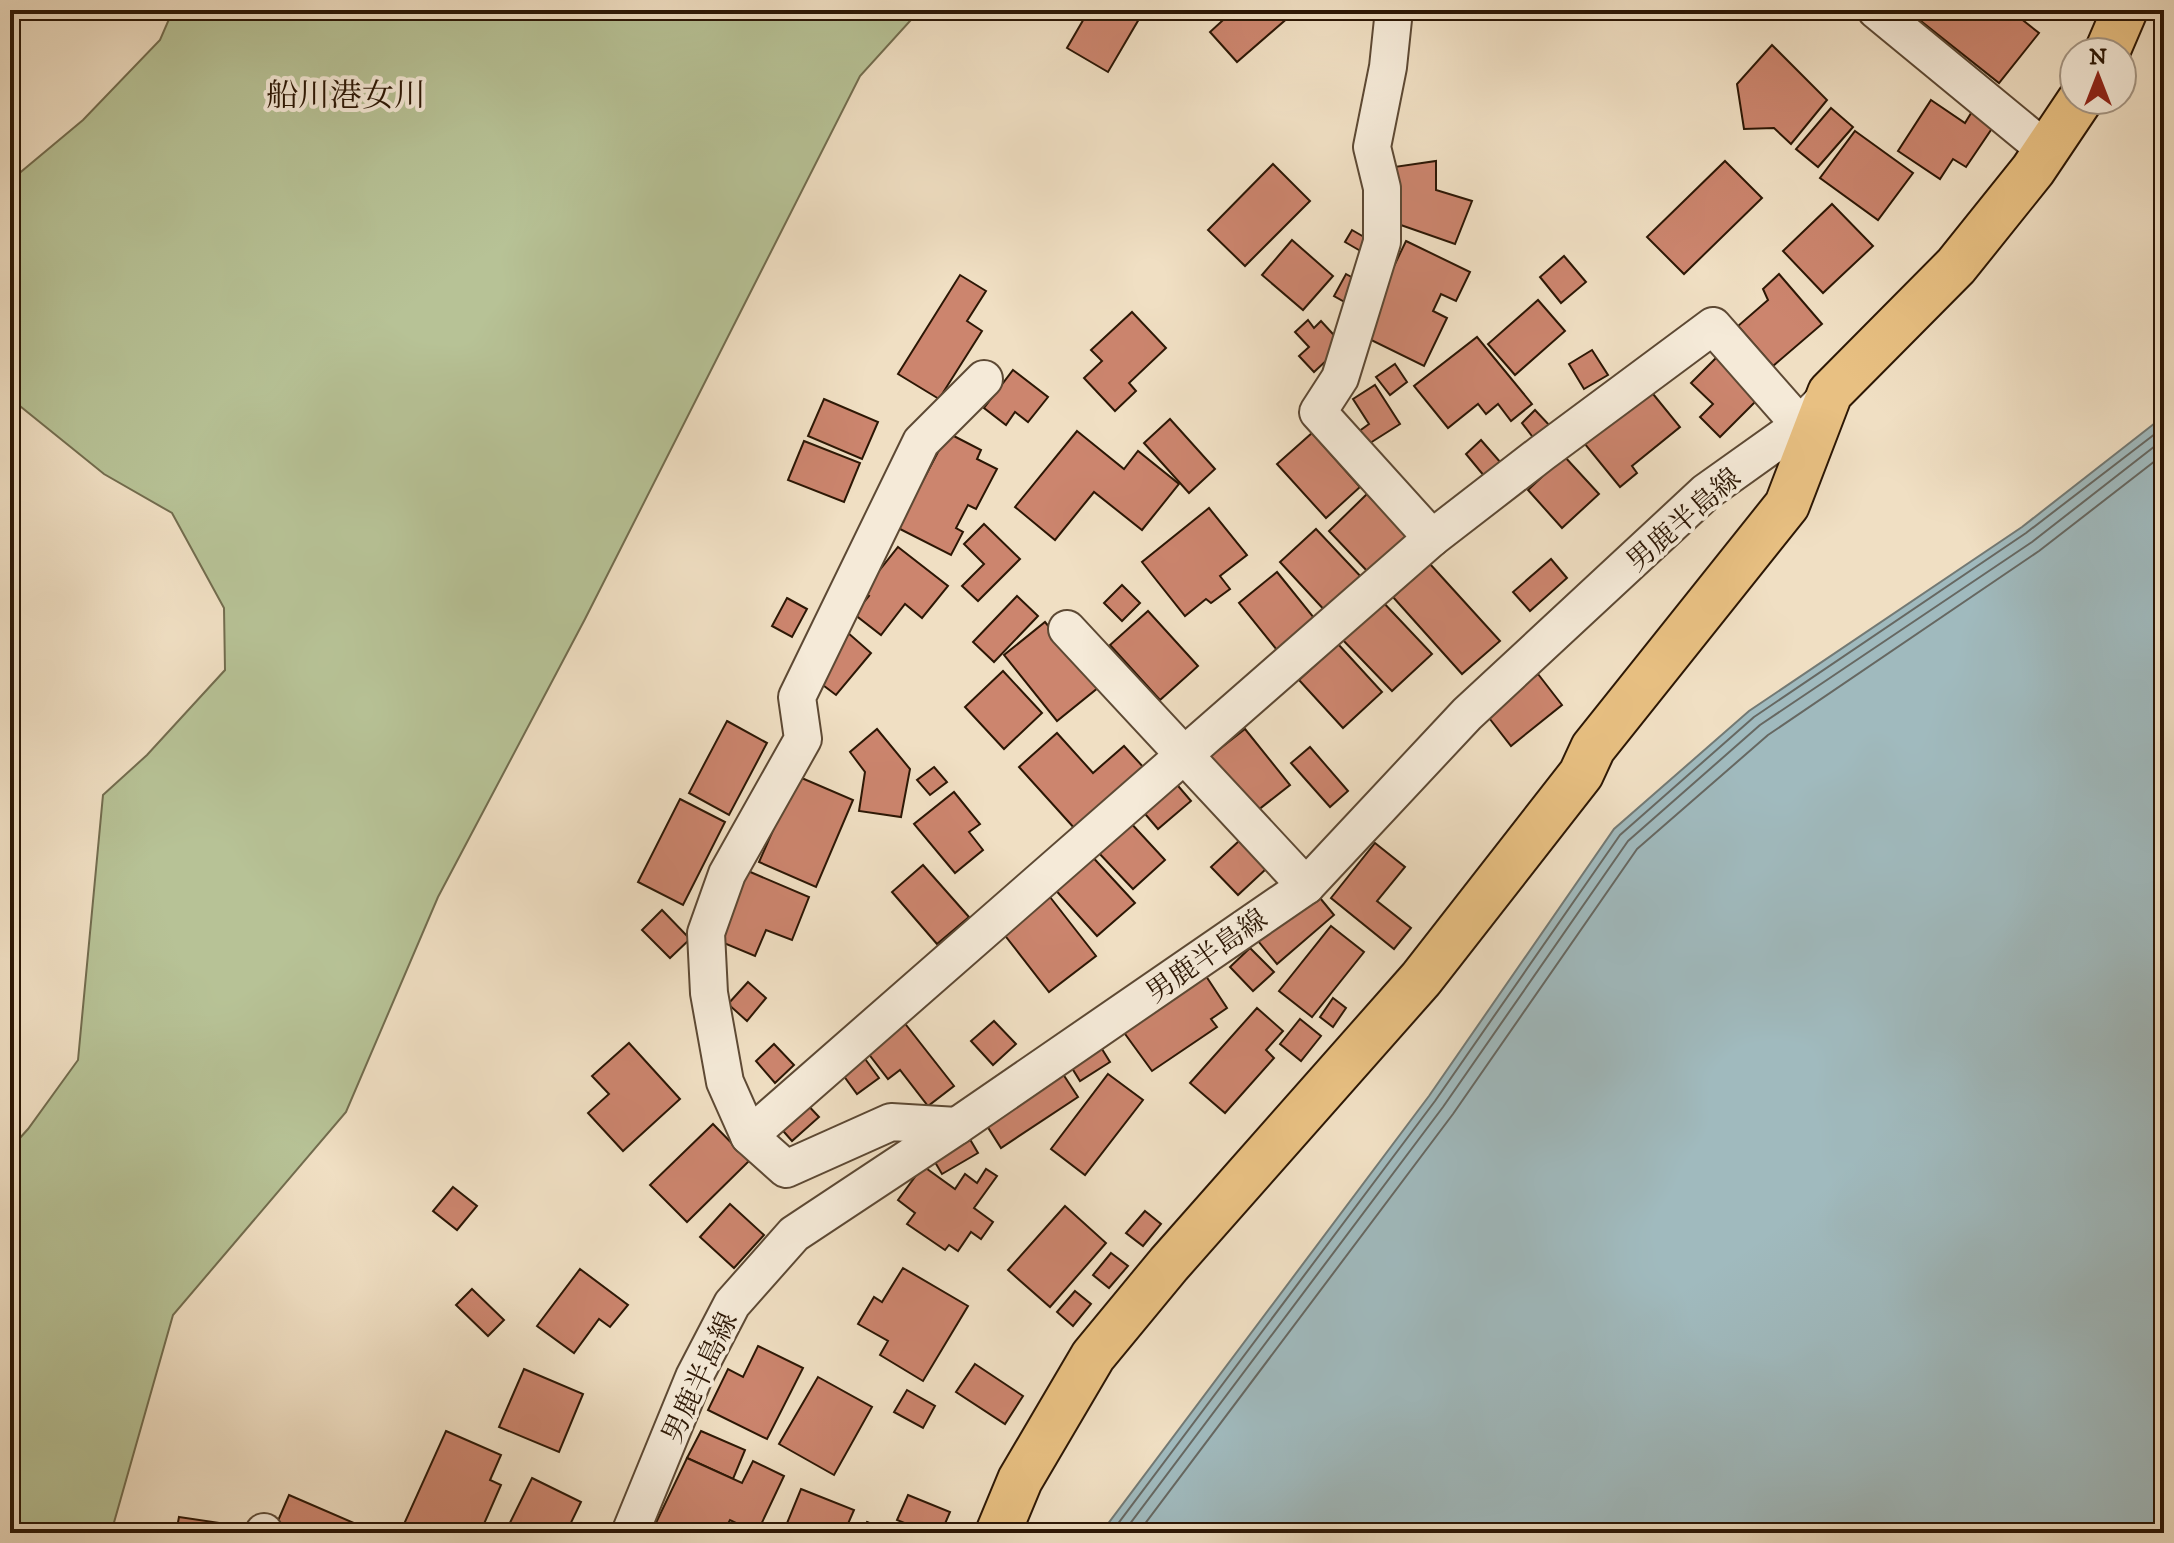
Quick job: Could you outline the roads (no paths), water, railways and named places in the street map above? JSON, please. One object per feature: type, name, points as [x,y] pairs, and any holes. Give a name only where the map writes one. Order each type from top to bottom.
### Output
[{"type":"main road","points":[[2114,36],[2125,10]]},
{"type":"main road","name":"男鹿半島線","points":[[998,1533],[1020,1480],[1093,1356],[1169,1264],[1421,979],[1581,774],[1593,748],[1787,505],[1830,393],[1956,266],[2069,116]]},
{"type":"street","points":[[1394,10],[1388,67],[1372,147],[1382,188],[1382,242],[1340,378],[1318,412],[1432,538]]},
{"type":"street","points":[[1876,10],[2046,150]]},
{"type":"street","points":[[749,1136],[1432,538],[1713,326],[1800,425]]},
{"type":"street","points":[[957,1126],[891,1122],[786,1169],[749,1136],[725,1082],[709,993],[706,933],[727,874],[803,739],[797,697],[914,455],[921,442],[984,379]]},
{"type":"street","name":"男鹿半島線","points":[[630,1533],[694,1377],[732,1304],[794,1234],[1306,886],[1467,714],[1706,492],[1800,425],[1830,393]]},
{"type":"street","points":[[1067,629],[1306,886]]},
{"type":"water","points":[[2164,416],[2164,1533],[1101,1533],[1429,1096],[1614,829],[1749,711],[2022,527]]},
{"type":"district","name":"船川港女川","points":[[346,95]]}]
